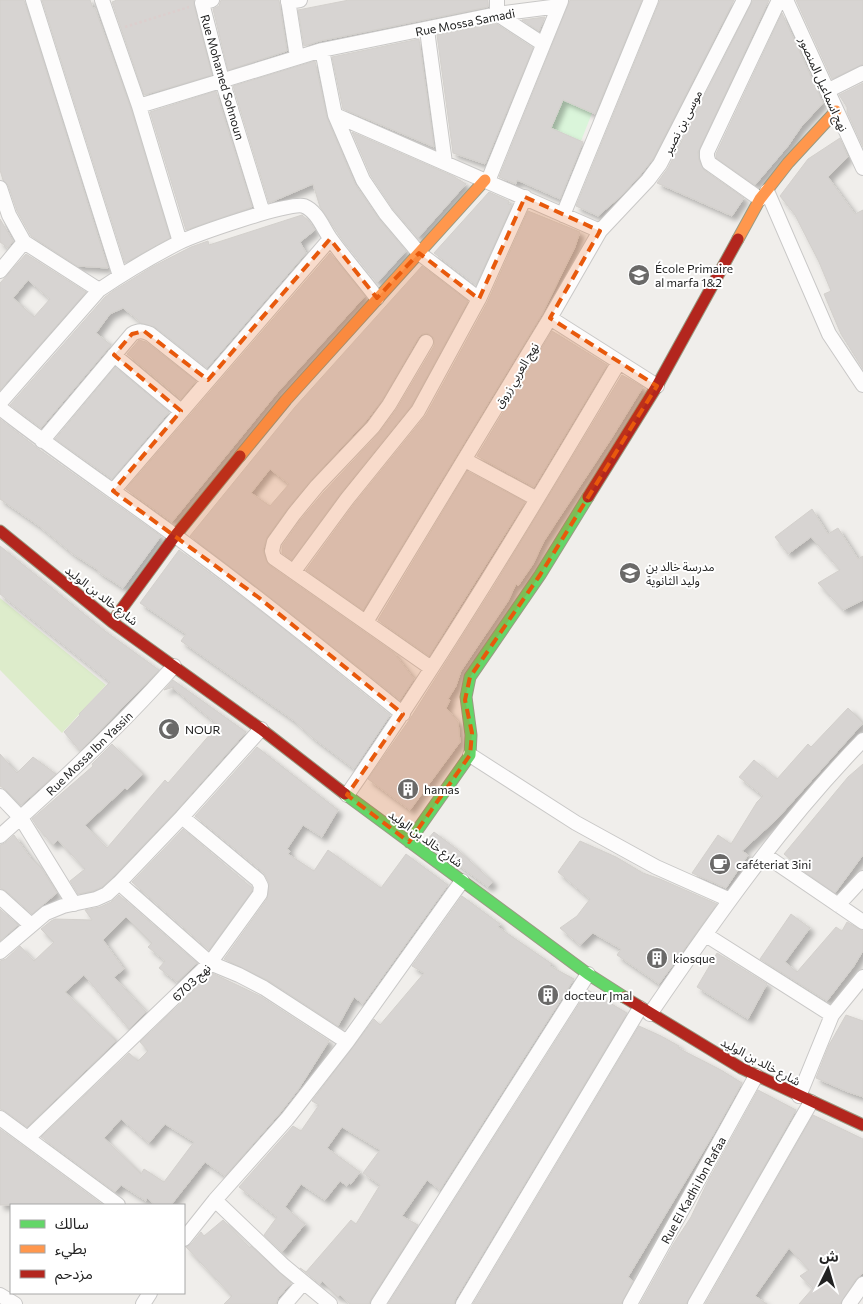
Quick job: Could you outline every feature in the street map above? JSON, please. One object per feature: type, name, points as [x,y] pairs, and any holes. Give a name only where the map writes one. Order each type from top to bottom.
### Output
[{"type":"street","points":[[33,0],[120,276]]},
{"type":"street","points":[[102,0],[139,106],[180,242]]},
{"type":"street","points":[[497,0],[497,14],[543,44]]},
{"type":"street","points":[[563,214],[651,0]]},
{"type":"street","name":"موسى بن نصير","points":[[600,231],[648,180],[660,164],[744,0]]},
{"type":"street","points":[[780,0],[707,152],[707,157],[709,163],[764,195],[829,334],[863,385]]},
{"type":"street","name":"نهج اسماعيل المنصور","points":[[786,0],[836,111],[861,160]]},
{"type":"street","name":"Rue Mohamed Sohnoun","points":[[207,1],[222,80],[263,213]]},
{"type":"street","points":[[292,1],[297,57]]},
{"type":"street","name":"Rue Mossa Samadi","points":[[139,106],[322,50],[560,3]]},
{"type":"street","name":"Rue Mossa Samadi","points":[[487,180],[560,3]]},
{"type":"street","points":[[427,30],[445,163]]},
{"type":"street","points":[[322,50],[335,116],[363,180],[386,214],[419,253],[479,299]]},
{"type":"street","points":[[827,91],[863,73]]},
{"type":"street","points":[[409,842],[470,755],[472,733],[465,700],[466,688],[470,677],[540,575],[657,386],[764,195],[788,163],[836,111]]},
{"type":"street","points":[[335,116],[487,180],[600,231]]},
{"type":"street","points":[[112,622],[175,536],[286,400],[377,298],[487,180]]},
{"type":"street","points":[[0,188],[5,212],[24,242],[99,290]]},
{"type":"street","points":[[294,571],[347,499],[418,411],[479,299],[525,198]]},
{"type":"street","points":[[0,403],[99,290],[180,242],[263,213],[292,205],[305,206],[314,214],[330,239],[377,298]]},
{"type":"street","name":"نهج العربي زروق","points":[[366,622],[466,460],[600,231]]},
{"type":"street","points":[[113,490],[330,239]]},
{"type":"street","points":[[0,271],[24,242]]},
{"type":"street","points":[[550,318],[657,386]]},
{"type":"street","points":[[42,441],[132,334],[138,331],[150,334],[208,380]]},
{"type":"street","points":[[426,342],[389,405],[373,427],[317,486],[294,514],[274,542],[272,551],[274,558],[432,668]]},
{"type":"street","points":[[114,355],[181,411]]},
{"type":"street","points":[[347,795],[432,668],[537,500],[619,362]]},
{"type":"street","points":[[0,408],[42,441],[113,490],[258,597],[403,714]]},
{"type":"street","points":[[466,460],[537,500]]},
{"type":"street","name":"شارع خالد بن الوليد","points":[[0,531],[112,622],[261,729],[409,842],[588,974],[645,1011],[756,1076],[863,1125]]},
{"type":"street","name":"Rue Mossa Ibn Yassin","points":[[0,836],[107,738],[142,703],[174,666]]},
{"type":"street","points":[[0,952],[46,913],[62,906],[96,899],[107,894],[119,884],[261,729]]},
{"type":"street","points":[[463,1304],[645,1011],[821,785],[863,740]]},
{"type":"street","points":[[470,755],[576,823],[656,867],[730,900]]},
{"type":"street","points":[[0,796],[21,818],[74,904]]},
{"type":"street","name":"نهج 6703","points":[[28,1138],[210,963],[260,894],[261,886],[258,880],[182,817]]},
{"type":"street","points":[[765,855],[863,922]]},
{"type":"street","points":[[838,904],[863,878]]},
{"type":"street","points":[[185,1239],[215,1200],[287,1119],[347,1042],[462,881]]},
{"type":"street","points":[[119,884],[210,963],[264,988],[347,1042]]},
{"type":"street","points":[[0,897],[31,925]]},
{"type":"street","points":[[706,935],[832,1015]]},
{"type":"street","points":[[378,1304],[588,974]]},
{"type":"street","points":[[695,1304],[805,1099],[832,1015],[863,977]]},
{"type":"street","name":"Rue El Kadhi Ibn Rafaa","points":[[630,1304],[756,1076]]},
{"type":"street","points":[[0,1118],[117,1204]]},
{"type":"street","points":[[215,1200],[303,1283],[330,1304]]},
{"type":"street","points":[[285,1304],[303,1283]]},
{"type":"street","points":[[850,1304],[863,1284]]},
{"type":"street","points":[[0,1295],[15,1304]]},
{"type":"path","name":"Rue Mohamed Sohnoun","points":[[113,31],[207,1]]},
{"type":"highlighted area","points":[[525,197],[600,231],[550,318],[657,386],[540,575],[470,677],[465,700],[472,733],[470,755],[409,842],[347,795],[403,714],[258,597],[113,491],[181,411],[114,355],[132,334],[144,331],[208,380],[330,239],[377,298],[419,253],[479,299]]},
{"type":"green space","points":[[563,100],[592,113],[581,141],[551,129]]},
{"type":"green space","points":[[0,598],[106,685],[62,733],[0,670]]},
{"type":"building","points":[[0,0],[24,0],[108,268],[77,266],[31,236],[17,211],[8,185],[3,180],[0,170]]},
{"type":"building","points":[[42,0],[90,0],[93,8],[95,8],[131,109],[170,238],[125,263]]},
{"type":"building","points":[[117,0],[194,0],[212,75],[144,95],[112,2]]},
{"type":"building","points":[[221,0],[279,0],[287,51],[228,70],[213,9],[219,6]]},
{"type":"building","points":[[349,0],[488,0],[488,7],[320,41],[304,46],[298,10]]},
{"type":"building","points":[[570,0],[642,0],[595,114],[563,100],[551,128],[583,142],[560,199],[517,180],[516,184],[499,177]]},
{"type":"building","points":[[660,0],[734,0],[653,159],[621,196],[598,216],[576,206]]},
{"type":"building","points":[[753,0],[769,0],[698,152],[699,160],[704,170],[744,198],[732,216],[657,183],[668,168]]},
{"type":"building","points":[[796,0],[863,0],[863,64],[832,79]]},
{"type":"building","points":[[782,13],[823,103],[801,127],[788,146],[755,185],[716,158],[716,154]]},
{"type":"building","points":[[545,17],[539,31],[522,20]]},
{"type":"building","points":[[495,23],[533,48],[485,164],[453,153],[437,35]]},
{"type":"building","points":[[419,39],[434,147],[343,109],[332,57]]},
{"type":"building","points":[[315,61],[327,118],[355,184],[379,219],[406,251],[377,283],[343,241],[320,207],[313,184],[269,203],[233,86]]},
{"type":"building","points":[[863,83],[863,147],[847,112],[847,107],[839,95]]},
{"type":"building","points":[[216,91],[252,207],[186,230],[150,112]]},
{"type":"building","points":[[352,132],[453,176],[466,184],[418,238],[393,209],[371,176]]},
{"type":"building","points":[[840,138],[848,157],[828,177],[855,214],[863,210],[863,369],[841,334],[824,294],[831,291],[819,262],[795,215],[780,196],[808,159]]},
{"type":"building","points":[[489,192],[509,201],[508,204],[512,205],[476,285],[434,253]]},
{"type":"building","points":[[528,211],[580,232],[575,247],[542,314],[363,610],[306,570],[354,504],[426,415],[487,303]]},
{"type":"building","points":[[302,215],[315,230],[300,242],[306,253],[207,368],[155,327],[140,323],[123,308],[110,314],[96,333],[111,345],[41,428],[10,405],[105,297],[113,291],[152,267],[191,247],[208,241],[209,245]]},
{"type":"building","points":[[0,219],[13,241],[8,248],[0,242]]},
{"type":"building","points":[[330,253],[365,296],[277,393],[172,522],[126,489]]},
{"type":"building","points":[[26,254],[86,292],[0,390],[0,283]],"holes":[[[28,280],[50,299],[34,317],[13,298]]]},
{"type":"building","points":[[422,266],[468,301],[411,406],[340,494],[292,560],[282,553],[282,546],[301,519],[379,433],[396,410],[434,346],[434,338],[427,333],[422,334],[418,338],[382,400],[366,421],[311,480],[287,509],[267,537],[263,550],[269,565],[393,652],[414,679],[400,700],[190,536],[295,407]],"holes":[[[270,469],[289,484],[270,506],[251,493]]]},
{"type":"building","points":[[552,331],[607,365],[534,487],[477,456]]},
{"type":"building","points":[[139,340],[146,342],[196,381],[181,399],[127,354]]},
{"type":"building","points":[[115,367],[169,412],[112,479],[55,439]]},
{"type":"building","points":[[622,375],[643,387],[544,541],[533,564],[518,586],[516,584],[508,601],[461,671],[456,686],[448,699],[450,700],[446,708],[458,722],[460,742],[410,810],[368,779],[410,719],[494,586]]},
{"type":"building","points":[[0,419],[37,448],[161,536],[123,588],[73,554],[39,526],[0,499]]},
{"type":"building","points":[[467,471],[525,502],[429,656],[378,620]]},
{"type":"building","points":[[812,509],[828,534],[838,528],[858,559],[863,556],[863,600],[843,610],[818,583],[840,570],[811,537],[788,554],[775,537]]},
{"type":"building","points":[[0,546],[105,631],[159,670],[80,751],[64,732],[110,682],[0,594]]},
{"type":"building","points":[[179,550],[270,618],[390,715],[354,769],[313,738],[293,720],[181,641],[186,634],[140,603]]},
{"type":"building","points":[[173,680],[246,732],[176,811],[113,877],[102,887],[78,894],[70,881],[85,869],[58,840],[53,845],[32,819],[93,766],[92,764],[112,744],[143,774],[85,825],[107,848],[165,780],[168,783],[218,725],[174,687],[164,690]]},
{"type":"building","points":[[848,708],[863,723],[777,819],[742,851],[748,855],[726,888],[692,873],[718,835],[731,844],[757,802],[763,796],[739,777],[754,760],[777,779],[808,744],[811,747]]},
{"type":"building","points":[[257,747],[338,810],[322,837],[303,825],[287,849],[290,851],[288,854],[314,871],[328,850],[381,888],[406,854],[448,885],[363,1004],[354,997],[338,1026],[269,981],[224,959],[267,899],[269,883],[264,873],[195,816]]},
{"type":"building","points":[[0,754],[17,773],[33,757],[56,774],[21,805],[0,786]]},
{"type":"building","points":[[863,764],[863,855],[835,893],[806,873],[784,854],[848,777]]},
{"type":"building","points":[[183,829],[252,888],[252,891],[209,950],[132,882]]},
{"type":"building","points":[[434,832],[458,850],[493,882],[488,887],[426,841]]},
{"type":"building","points":[[14,835],[30,857],[42,869],[57,893],[32,914],[0,888],[0,845]]},
{"type":"building","points":[[580,841],[616,857],[643,873],[717,904],[659,984],[617,955],[621,949],[593,933],[580,945],[560,928],[577,916],[590,899],[558,872]]},
{"type":"building","points":[[119,895],[197,963],[177,982],[159,968],[165,961],[148,947],[152,943],[126,917],[103,940],[124,969],[114,977],[146,1012],[129,1029],[84,975],[65,992],[116,1041],[27,1127],[0,1109],[0,961],[6,959],[20,946],[34,961],[54,942],[41,929],[51,921],[55,919],[92,920],[85,910],[100,907],[111,902]]},
{"type":"building","points":[[462,896],[500,924],[498,927],[552,964],[550,966],[574,979],[440,1190],[427,1180],[402,1216],[418,1225],[369,1304],[350,1304],[340,1295],[338,1297],[322,1281],[320,1284],[300,1268],[306,1272],[351,1220],[356,1224],[380,1185],[363,1173],[380,1150],[342,1127],[327,1148],[360,1172],[351,1184],[349,1183],[347,1186],[340,1181],[325,1200],[301,1184],[285,1207],[305,1224],[282,1252],[264,1235],[277,1217],[239,1187],[293,1126],[301,1131],[319,1105],[312,1101],[374,1019],[380,1025],[424,973],[412,966]]},
{"type":"building","points":[[0,909],[18,925],[0,941]]},
{"type":"building","points":[[791,914],[810,928],[785,962],[797,972],[836,927],[842,931],[847,922],[863,931],[863,951],[827,1001],[760,959]]},
{"type":"building","points":[[717,953],[767,984],[748,1019],[697,987]]},
{"type":"building","points":[[212,973],[260,996],[329,1041],[298,1090],[225,1176],[205,1162],[172,1204],[154,1204],[147,1198],[146,1201],[121,1185],[115,1192],[41,1137],[129,1053],[138,1061],[148,1051],[140,1042]],"holes":[[[121,1119],[149,1143],[165,1124],[194,1142],[164,1182],[144,1169],[141,1174],[104,1138]]]},
{"type":"building","points":[[588,990],[627,1013],[454,1304],[388,1304]]},
{"type":"building","points":[[846,1015],[863,1021],[863,1097],[816,1078],[829,1045]]},
{"type":"building","points":[[639,1026],[661,1036],[679,1046],[678,1048],[742,1083],[628,1277],[633,1281],[621,1304],[473,1304]]},
{"type":"building","points":[[758,1090],[796,1110],[686,1304],[640,1304],[674,1243],[691,1217],[707,1183]]},
{"type":"building","points":[[813,1115],[863,1139],[863,1273],[856,1279],[840,1304],[799,1304],[813,1288],[800,1276],[809,1270],[789,1248],[755,1296],[767,1304],[705,1304]]},
{"type":"building","points":[[0,1129],[102,1204],[10,1204],[0,1205]]},
{"type":"building","points":[[223,1220],[250,1248],[251,1246],[291,1283],[278,1298],[276,1304],[224,1304],[232,1296],[186,1247],[201,1232],[204,1236]]},
{"type":"traffic: fast","points":[[409,842],[470,755],[471,735],[466,697],[470,677],[540,575],[588,497]]},
{"type":"traffic: fast","points":[[345,794],[588,974],[624,997]]},
{"type":"traffic: slow","points":[[738,239],[760,199],[788,163],[836,111]]},
{"type":"traffic: slow","points":[[240,456],[286,400],[485,180]]},
{"type":"traffic: jam","points":[[588,497],[657,386],[738,239]]},
{"type":"traffic: jam","points":[[112,622],[175,536],[240,456]]},
{"type":"traffic: jam","points":[[0,531],[112,622],[261,729],[345,794]]},
{"type":"traffic: jam","points":[[624,997],[741,1068],[863,1125]]},
{"type":"place","name":"École Primaire al marfa 1&2","points":[[639,275]]},
{"type":"place","name":"مدرسة خالد بن وليد الثانوية","points":[[630,573]]},
{"type":"place","name":"NOUR","points":[[169,729]]},
{"type":"place","name":"hamas","points":[[408,789]]},
{"type":"place","name":"caféteriat 3ini","points":[[720,864]]},
{"type":"place","name":"kiosque","points":[[657,958]]},
{"type":"place","name":"docteur Jmal","points":[[548,995]]}]
